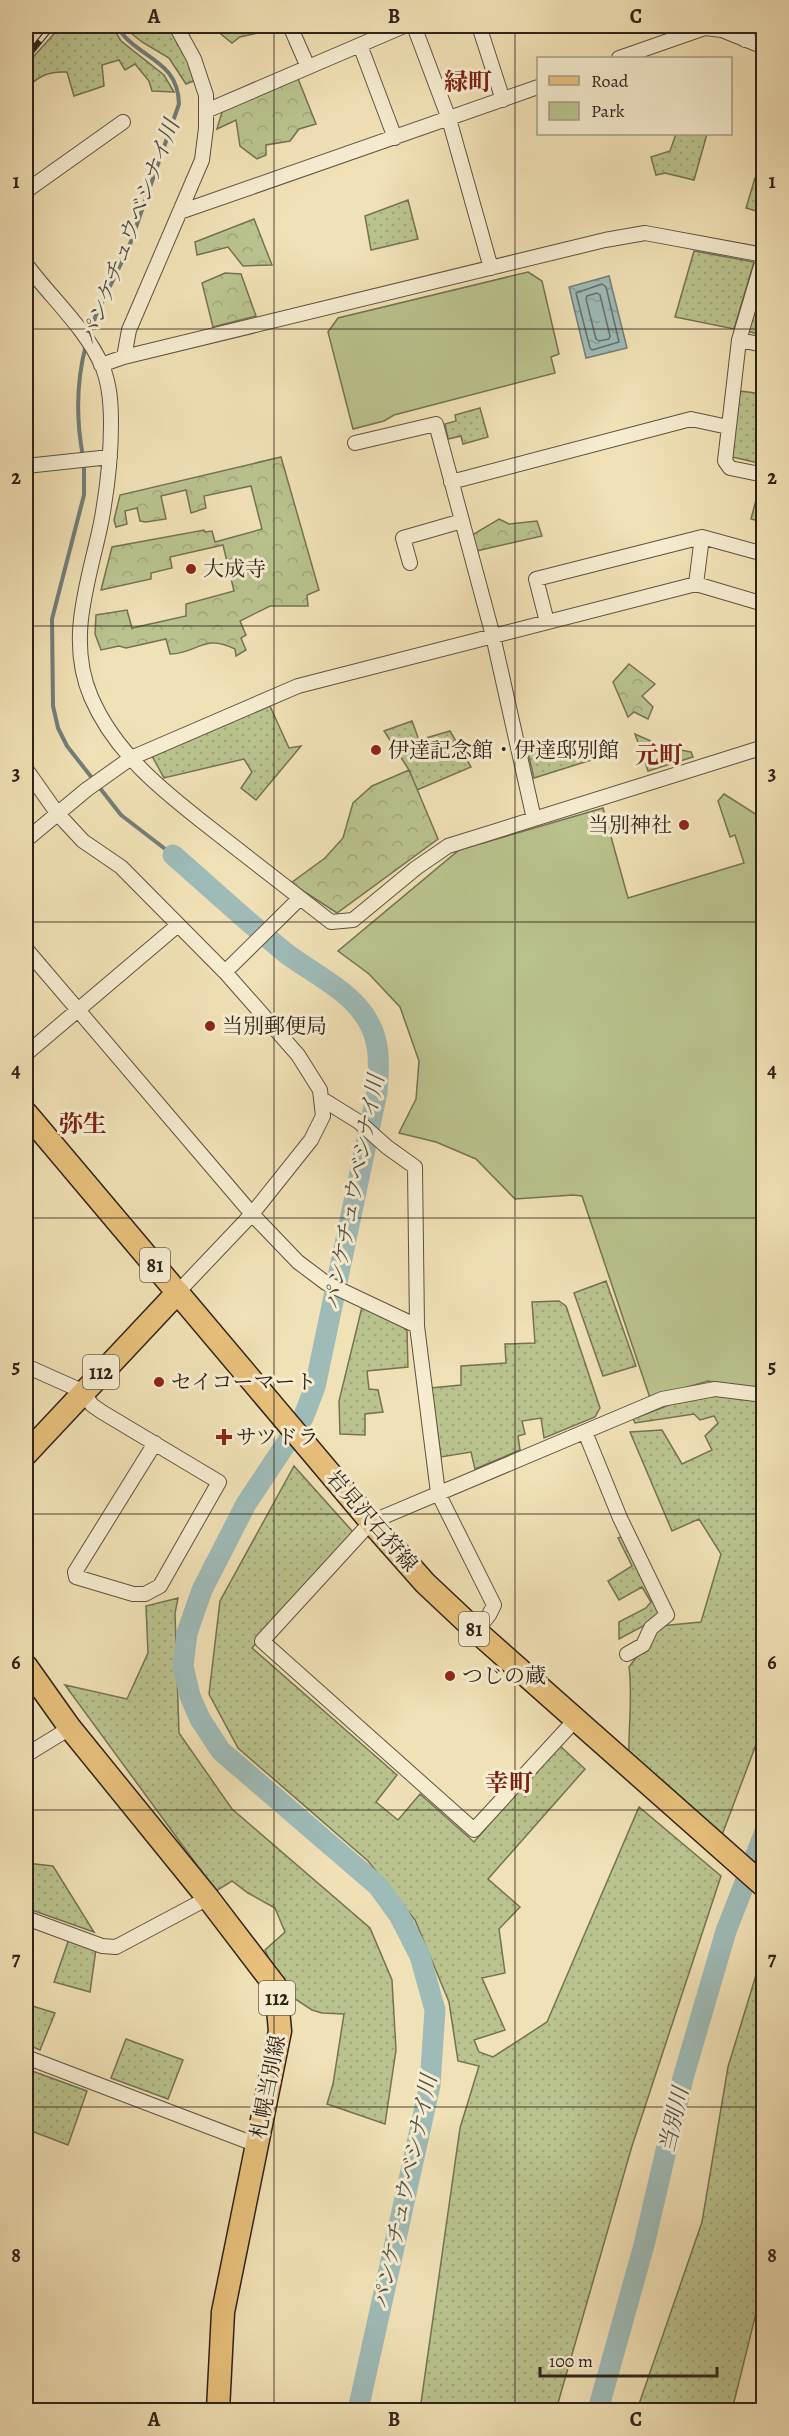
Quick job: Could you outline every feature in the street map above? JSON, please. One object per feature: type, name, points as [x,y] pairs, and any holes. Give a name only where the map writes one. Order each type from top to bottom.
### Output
[{"type":"main road","name":"岩見沢石狩線","points":[[26,1113],[371,1522],[426,1582],[476,1631],[764,1886]]},
{"type":"main road","name":"112","points":[[26,1454],[178,1292]]},
{"type":"main road","name":"札幌当別線","points":[[26,1666],[70,1728],[208,1898],[276,1987],[280,2031],[223,2312],[218,2410]]},
{"type":"street","points":[[124,357],[129,330],[202,160],[206,95],[195,59],[176,26]]},
{"type":"street","points":[[290,26],[308,67]]},
{"type":"street","points":[[206,111],[404,26]]},
{"type":"street","points":[[414,26],[449,119],[491,268]]},
{"type":"street","points":[[479,26],[503,100]]},
{"type":"street","points":[[745,40],[751,26]]},
{"type":"street","points":[[622,57],[705,28],[722,30],[764,47]]},
{"type":"street","points":[[360,45],[395,138]]},
{"type":"street","points":[[180,212],[537,87]]},
{"type":"street","points":[[26,191],[123,122]]},
{"type":"street","points":[[99,359],[124,357],[645,233],[764,255],[739,340],[725,461],[730,468],[764,476]]},
{"type":"street","points":[[28,273],[69,318],[99,359],[109,392],[110,457],[101,521],[81,612],[81,663],[91,697],[116,739],[160,789],[331,922],[353,920],[416,868],[448,846],[764,747]]},
{"type":"street","points":[[739,340],[764,345]]},
{"type":"street","points":[[451,482],[691,419],[728,427]]},
{"type":"street","points":[[354,443],[436,424],[493,636],[534,819]]},
{"type":"street","points":[[26,466],[110,457]]},
{"type":"street","points":[[410,563],[404,538],[462,521]]},
{"type":"street","points":[[547,622],[536,579],[702,537],[764,554]]},
{"type":"street","points":[[696,584],[702,537]]},
{"type":"street","points":[[26,840],[86,790],[131,758],[298,686],[696,584],[764,604]]},
{"type":"street","points":[[26,769],[57,813],[84,841],[122,867],[225,972],[307,1068],[322,1099],[323,1116],[314,1134],[252,1214],[178,1292]]},
{"type":"street","points":[[225,972],[255,945],[300,898]]},
{"type":"street","points":[[26,1054],[178,925]]},
{"type":"street","points":[[26,949],[252,1214],[298,1262],[326,1283],[417,1326]]},
{"type":"street","points":[[322,1099],[359,1122],[387,1147],[415,1167],[417,1326],[438,1493],[494,1605],[476,1631]]},
{"type":"street","points":[[26,1366],[82,1392],[92,1405],[155,1443],[219,1482],[160,1586],[145,1594],[133,1594],[76,1577],[75,1572],[155,1443]]},
{"type":"street","points":[[576,1719],[474,1830],[262,1641],[371,1522],[662,1399],[715,1389],[764,1395]]},
{"type":"street","points":[[585,1432],[620,1518],[667,1615],[651,1628],[642,1644],[627,1654]]},
{"type":"street","points":[[26,1755],[70,1728]]},
{"type":"street","points":[[26,1918],[102,1946],[116,1947],[208,1898]]},
{"type":"street","points":[[26,2060],[257,2145]]},
{"type":"green space","points":[[61,26],[112,26],[121,41],[164,75],[174,92],[152,91],[149,81],[135,64],[125,70],[119,60],[102,65],[104,86],[74,96],[67,72],[44,75],[26,89],[26,65]]},
{"type":"green space","points":[[122,26],[170,26],[196,80],[186,84],[169,58],[142,42]]},
{"type":"green space","points":[[211,26],[284,27],[240,37],[232,43]]},
{"type":"green space","points":[[297,76],[316,124],[299,129],[290,141],[266,145],[266,155],[257,159],[240,146],[236,120],[217,129],[222,112]]},
{"type":"green space","points":[[676,135],[707,135],[694,180],[665,173],[656,175],[651,157],[670,151]]},
{"type":"green space","points":[[755,178],[763,180],[763,213],[746,208]]},
{"type":"green space","points":[[408,200],[418,239],[371,250],[365,216]]},
{"type":"green space","points":[[254,219],[272,265],[243,266],[228,247],[197,255],[195,242]]},
{"type":"green space","points":[[694,251],[754,262],[734,329],[675,317]]},
{"type":"green space","points":[[528,272],[542,281],[559,354],[551,357],[555,373],[394,415],[384,421],[353,429],[328,332],[338,318]]},
{"type":"green space","points":[[225,273],[241,274],[256,316],[213,327],[202,283]]},
{"type":"green space","points":[[763,274],[763,335],[746,331]]},
{"type":"green space","points":[[740,391],[763,394],[763,464],[732,457]]},
{"type":"green space","points":[[480,408],[488,437],[463,444],[461,436],[448,439],[445,424],[456,421],[455,415]]},
{"type":"green space","points":[[281,457],[319,590],[307,595],[308,606],[270,606],[240,621],[246,635],[241,638],[246,650],[236,656],[235,649],[215,643],[170,654],[166,639],[126,648],[119,646],[101,650],[95,634],[96,615],[127,610],[132,628],[186,616],[186,604],[234,591],[223,545],[170,557],[172,568],[151,573],[151,579],[101,590],[112,547],[204,530],[205,532],[212,531],[215,542],[262,529],[251,486],[204,496],[206,508],[191,513],[186,490],[161,496],[166,519],[140,521],[137,508],[125,511],[127,524],[116,527],[114,520],[120,495]]},
{"type":"green space","points":[[763,477],[763,522],[751,519]]},
{"type":"green space","points":[[499,519],[509,524],[537,521],[542,536],[476,551],[472,535]]},
{"type":"green space","points":[[629,664],[655,684],[642,696],[653,707],[648,719],[634,712],[628,717],[613,682]]},
{"type":"green space","points":[[269,704],[289,748],[301,746],[256,800],[241,788],[252,772],[244,759],[164,778],[152,756]]},
{"type":"green space","points":[[412,721],[419,740],[450,731],[471,767],[417,790],[409,770],[384,731]]},
{"type":"green space","points":[[635,734],[664,747],[691,752],[693,757],[648,771]]},
{"type":"green space","points":[[560,743],[566,756],[583,750],[604,756],[534,778],[528,753]]},
{"type":"green space","points":[[409,770],[438,839],[337,913],[291,883],[325,858],[343,838],[353,803],[372,786]]},
{"type":"green space","points":[[724,794],[760,817],[763,811],[763,1389],[708,1381],[650,1398],[582,1196],[515,1199],[476,1159],[436,1142],[399,1133],[416,1099],[419,1061],[400,1007],[369,974],[338,951],[459,850],[603,808],[628,898],[744,863],[735,835],[730,837],[718,801]]},
{"type":"green space","points":[[606,1281],[636,1366],[603,1376],[574,1293]]},
{"type":"green space","points":[[559,1301],[566,1306],[600,1408],[595,1417],[544,1438],[541,1418],[522,1421],[525,1434],[518,1436],[520,1450],[475,1469],[471,1452],[441,1457],[431,1388],[461,1385],[461,1366],[506,1363],[505,1344],[535,1343],[532,1302]]},
{"type":"green space","points":[[362,1307],[401,1324],[407,1331],[408,1367],[367,1371],[369,1389],[378,1390],[383,1412],[365,1414],[365,1435],[340,1434],[339,1401]]},
{"type":"green space","points":[[716,1396],[761,1400],[764,1403],[763,1726],[722,1835],[629,1758],[631,1690],[629,1667],[660,1626],[701,1622],[721,1554],[699,1519],[672,1531],[630,1432],[662,1430],[682,1464],[712,1450],[705,1436],[718,1423],[714,1416],[700,1420],[694,1414],[635,1423],[633,1419],[669,1405]]},
{"type":"green space","points":[[294,1466],[353,1532],[252,1648],[397,1775],[376,1802],[398,1820],[420,1794],[474,1842],[558,1744],[585,1769],[488,1879],[520,1907],[499,1929],[505,1973],[482,1978],[505,2030],[474,2040],[479,2052],[493,2057],[547,2022],[639,1807],[721,1876],[632,2146],[556,2410],[420,2410],[460,2128],[479,2066],[458,2061],[449,2002],[415,1920],[368,1861],[238,1748],[209,1694],[220,1601]]},
{"type":"green space","points":[[624,1536],[663,1612],[660,1617],[619,1639],[619,1622],[646,1608],[651,1602],[642,1587],[619,1600],[608,1581],[632,1566],[618,1538]]},
{"type":"green space","points":[[178,1598],[175,1613],[179,1733],[232,1809],[370,1928],[392,1980],[396,2050],[385,2124],[327,2104],[333,2084],[344,2014],[312,2010],[283,1991],[265,1950],[285,1932],[275,1908],[232,1881],[216,1891],[65,1685],[127,1699],[148,1653],[146,1606]]},
{"type":"green space","points":[[26,1863],[53,1866],[94,1932],[26,1908]]},
{"type":"green space","points":[[69,1939],[96,1949],[90,1992],[54,1982]]},
{"type":"green space","points":[[763,1952],[763,2285],[732,2410],[637,2410],[702,2222],[728,2067]]},
{"type":"green space","points":[[26,2004],[55,2013],[40,2050],[26,2044]]},
{"type":"green space","points":[[126,2039],[183,2060],[168,2099],[111,2078]]},
{"type":"green space","points":[[32,2071],[87,2091],[68,2145],[26,2129],[26,2087]]},
{"type":"water","points":[[609,276],[627,348],[586,358],[569,287]]},
{"type":"waterway","name":"パンケチュウベシナイ川","points":[[89,335],[96,315],[129,247],[179,104],[177,89],[172,77],[155,60],[125,37],[117,26]]},
{"type":"waterway","name":"パンケチュウベシナイ川","points":[[83,457],[78,401],[80,373],[86,345]]},
{"type":"waterway","name":"パンケチュウベシナイ川","points":[[84,464],[84,495],[52,619],[53,706],[58,728],[67,746],[121,815],[173,855]]},
{"type":"waterway","name":"パンケチュウベシナイ川","points":[[173,855],[272,942],[352,1001],[368,1021],[377,1047],[377,1092],[315,1387],[303,1418],[246,1504],[202,1590],[187,1633],[183,1666],[190,1696],[200,1719],[221,1751],[378,1886],[399,1915],[420,1956],[435,2010],[430,2085],[358,2410]]},
{"type":"waterway","name":"当別川","points":[[598,2410],[644,2245],[683,2078],[726,1931],[764,1834]]},
{"type":"railway","points":[[26,58],[52,26]]},
{"type":"place","name":"大成寺","points":[[191,569]]},
{"type":"place","name":"伊達記念館・伊達邸別館","points":[[376,750]]},
{"type":"place","name":"当別神社","points":[[684,825]]},
{"type":"place","name":"当別郵便局","points":[[210,1026]]},
{"type":"place","name":"セイコーマート","points":[[159,1382]]},
{"type":"place","name":"サツドラ","points":[[224,1437]]},
{"type":"place","name":"つじの蔵","points":[[450,1676]]},
{"type":"district","name":"緑町","points":[[468,82]]},
{"type":"district","name":"元町","points":[[659,755]]},
{"type":"district","name":"弥生","points":[[83,1124]]},
{"type":"district","name":"幸町","points":[[509,1783]]}]
